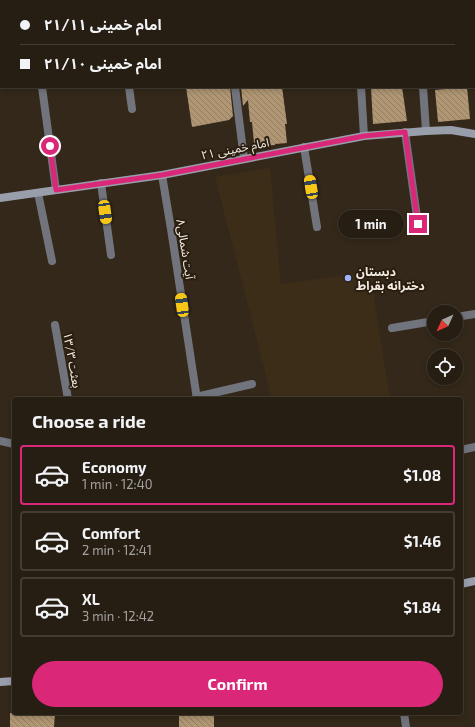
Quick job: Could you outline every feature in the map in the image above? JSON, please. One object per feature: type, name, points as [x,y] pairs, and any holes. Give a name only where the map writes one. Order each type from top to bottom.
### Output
[{"type":"street","points":[[42,88],[56,190]]},
{"type":"street","points":[[129,88],[132,109]]},
{"type":"street","points":[[235,88],[244,159]]},
{"type":"street","points":[[361,88],[364,136]]},
{"type":"street","points":[[423,88],[426,131]]},
{"type":"street","name":"امام خمینی ۲۱","points":[[0,198],[162,175],[364,136],[451,130],[475,134]]},
{"type":"street","points":[[405,132],[418,224]]},
{"type":"street","points":[[304,147],[317,227]]},
{"type":"street","name":"آیت شمالی۸","points":[[162,175],[196,397]]},
{"type":"street","points":[[101,183],[111,255]]},
{"type":"street","points":[[38,193],[52,261]]},
{"type":"street","points":[[463,316],[475,314]]},
{"type":"street","points":[[392,328],[427,322]]},
{"type":"street","name":"بعثت ۱۳/۳","points":[[55,325],[68,397]]},
{"type":"street","points":[[200,397],[252,384]]},
{"type":"street","points":[[0,441],[12,444]]},
{"type":"street","points":[[463,450],[475,447]]},
{"type":"street","points":[[463,584],[475,581]]},
{"type":"street","points":[[0,682],[12,681]]},
{"type":"street","points":[[404,715],[406,727]]},
{"type":"shaded area","name":"دبستان دخترانه بقراط","points":[[270,168],[281,284],[370,272],[390,397],[271,397],[215,177]]},
{"type":"building","points":[[186,88],[230,88],[233,116],[229,120],[192,127]]},
{"type":"building","points":[[241,88],[282,88],[287,124],[285,124],[287,143],[257,146],[256,143],[254,143],[248,100],[243,106]]},
{"type":"building","points":[[371,88],[402,88],[407,121],[373,124]]},
{"type":"building","points":[[467,88],[470,119],[438,122],[435,90]]},
{"type":"building","points":[[10,713],[12,713],[12,715],[55,715],[54,727],[10,727]]},
{"type":"building","points":[[179,715],[214,715],[214,727],[179,727]]},
{"type":"place","name":"دبستان دخترانه بقراط","points":[[348,278]]},
{"type":"route","points":[[50,146],[56,190],[162,175],[364,136],[405,132],[418,224]]}]
